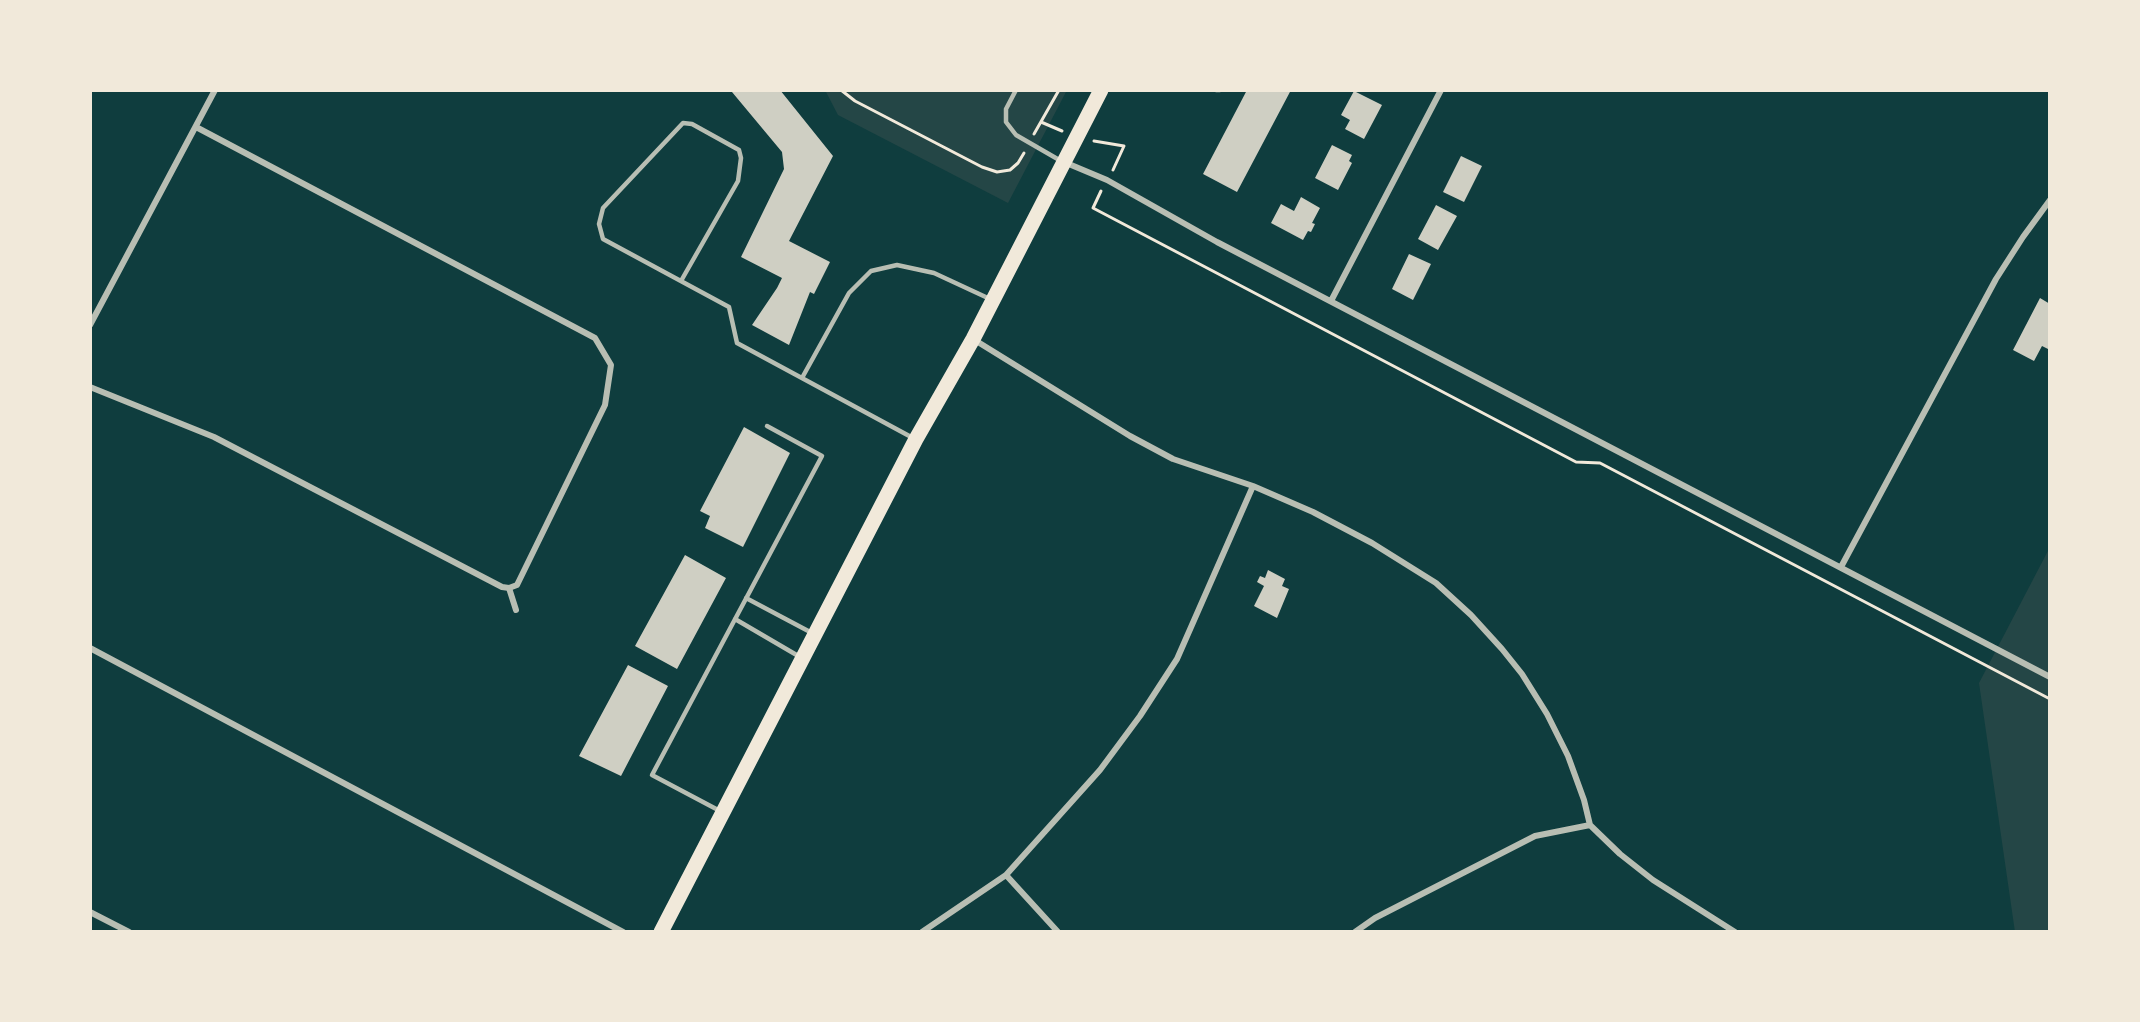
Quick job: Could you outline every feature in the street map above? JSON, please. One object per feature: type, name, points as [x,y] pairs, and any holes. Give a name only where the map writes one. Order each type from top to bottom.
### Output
[{"type":"main road","points":[[661,932],[916,440],[973,339],[1101,90]]},
{"type":"street","points":[[90,325],[215,90]]},
{"type":"street","points":[[1331,301],[1442,90]]},
{"type":"street","points":[[90,387],[214,437],[502,587],[509,588],[517,585],[605,405],[611,365],[595,338],[196,127]]},
{"type":"street","points":[[1064,162],[1107,180],[1217,242],[2050,677]]},
{"type":"street","points":[[1841,567],[1996,279],[2050,200]]},
{"type":"street","points":[[973,339],[1130,436],[1173,459],[1253,486],[1313,512],[1380,548],[1436,583],[1471,615],[1522,674],[1547,714],[1568,756],[1584,800],[1590,825],[1620,854],[1653,880],[1736,932]]},
{"type":"street","points":[[922,932],[1006,875],[1100,770],[1140,716],[1177,659],[1253,486]]},
{"type":"street","points":[[509,588],[516,610]]},
{"type":"street","points":[[90,648],[623,932]]},
{"type":"street","points":[[1355,932],[1375,918],[1535,836],[1590,825]]},
{"type":"street","points":[[1006,875],[1058,932]]},
{"type":"street","points":[[90,912],[129,932]]},
{"type":"lane","points":[[1016,90],[1006,109],[1006,122],[1016,135],[1064,162]]},
{"type":"lane","points":[[681,281],[738,181],[741,158],[739,150],[692,124],[683,123],[603,208],[599,224],[603,238],[681,281],[729,307],[737,343],[916,440]]},
{"type":"lane","points":[[802,378],[849,293],[871,271],[897,265],[934,273],[993,300]]},
{"type":"lane","points":[[723,813],[652,775],[822,456],[767,426]]},
{"type":"lane","points":[[746,598],[815,635]]},
{"type":"lane","points":[[735,619],[802,659]]},
{"type":"path","points":[[841,90],[855,100],[982,167],[997,172],[1010,170],[1030,143]]},
{"type":"path","points":[[1041,122],[1059,90]]},
{"type":"path","points":[[1115,147],[1124,147],[1118,160]]},
{"type":"path","points":[[1101,192],[1093,208],[1576,462],[1600,463],[2050,699]]},
{"type":"shaded area","points":[[825,90],[1067,90],[1008,203],[838,115]]},
{"type":"shaded area","points":[[2050,547],[2050,932],[2015,932],[1979,683]]},
{"type":"building","points":[[734,90],[780,90],[833,156],[789,241],[830,262],[814,294],[810,292],[789,345],[752,325],[782,278],[741,257],[784,169],[782,152],[732,92]]},
{"type":"building","points":[[1247,90],[1291,90],[1237,192],[1203,174]]},
{"type":"building","points":[[1354,91],[1382,105],[1364,139],[1345,129],[1350,120],[1341,115]]},
{"type":"building","points":[[1332,145],[1352,155],[1349,161],[1352,163],[1338,190],[1315,178]]},
{"type":"building","points":[[1461,156],[1482,166],[1464,202],[1443,192]]},
{"type":"building","points":[[1301,197],[1320,208],[1312,223],[1315,224],[1311,232],[1308,231],[1303,240],[1271,223],[1281,204],[1294,211]]},
{"type":"building","points":[[1436,205],[1457,216],[1438,250],[1418,239]]},
{"type":"building","points":[[1409,254],[1431,264],[1413,300],[1392,289]]},
{"type":"building","points":[[2040,298],[2050,304],[2050,350],[2042,346],[2034,361],[2013,350]]},
{"type":"building","points":[[744,427],[790,453],[743,547],[705,528],[710,516],[700,511]]},
{"type":"building","points":[[685,555],[726,578],[677,669],[635,646]]},
{"type":"building","points":[[1268,570],[1285,579],[1282,586],[1289,589],[1277,618],[1254,606],[1264,586],[1257,582],[1260,576],[1265,578]]},
{"type":"building","points":[[628,665],[668,686],[621,776],[579,756]]}]
